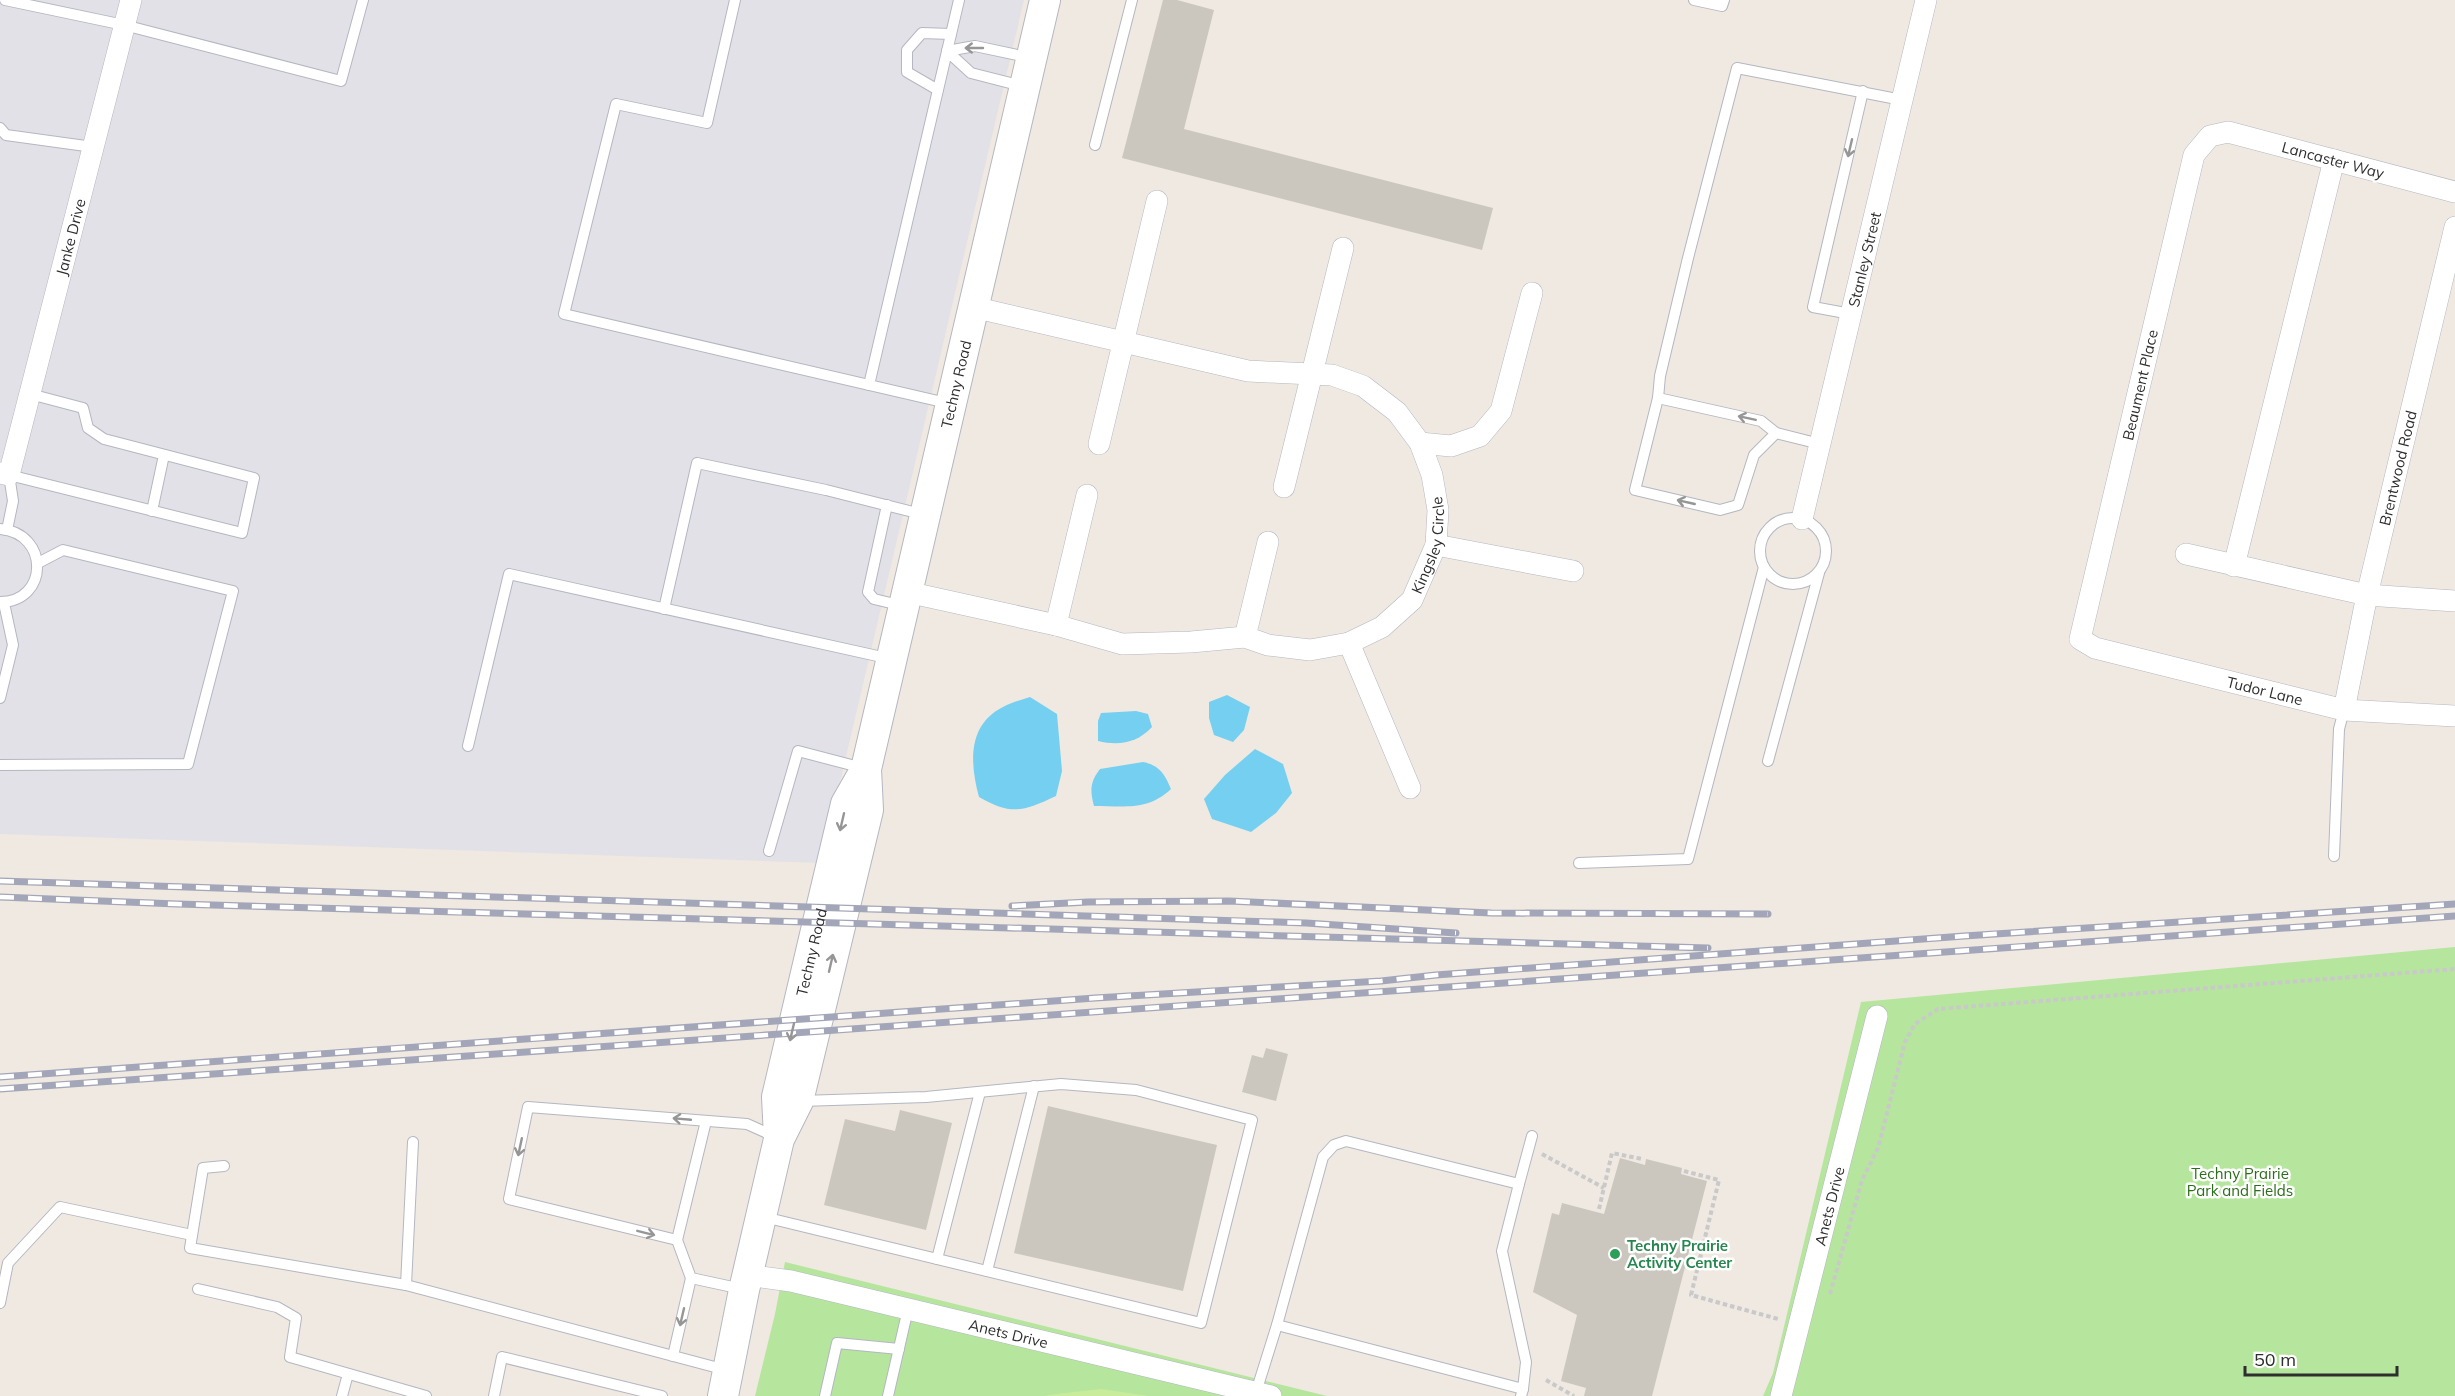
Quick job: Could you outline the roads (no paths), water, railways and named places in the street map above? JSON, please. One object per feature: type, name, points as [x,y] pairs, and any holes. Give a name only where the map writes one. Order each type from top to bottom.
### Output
[{"type":"main road","name":"Techny Road","points":[[726,1384],[745,1282],[779,1139],[798,1101],[868,810],[866,769],[1045,0]]},
{"type":"main road","name":"Techny Road","points":[[779,1139],[777,1097],[818,922],[846,804],[866,769]]},
{"type":"street","name":"Janke Drive","points":[[4,474],[30,394],[131,0]]},
{"type":"street","name":"Stanley Street","points":[[1802,519],[1926,0]]},
{"type":"street","name":"Lancaster Way","points":[[2210,136],[2228,132],[2455,192]]},
{"type":"street","name":"Beaument Place","points":[[2080,639],[2194,155],[2210,136]]},
{"type":"street","points":[[2234,566],[2334,160]]},
{"type":"street","points":[[1099,444],[1157,201]]},
{"type":"street","name":"Brentwood Road","points":[[2344,710],[2367,595],[2455,227]]},
{"type":"street","points":[[1284,487],[1343,248]]},
{"type":"street","points":[[1420,443],[1451,446],[1480,436],[1501,411],[1532,293]]},
{"type":"street","name":"Kingsley Circle","points":[[905,599],[1056,625],[1122,644],[1191,642],[1245,637],[1268,645],[1310,650],[1349,644],[1382,627],[1412,600],[1436,545],[1438,510],[1432,475],[1420,443],[1397,412],[1363,386],[1332,375],[1248,371],[973,307]]},
{"type":"street","points":[[1056,625],[1087,495]]},
{"type":"street","points":[[1245,637],[1268,542]]},
{"type":"street","points":[[1436,545],[1573,571]]},
{"type":"street","points":[[2186,554],[2367,595],[2455,601]]},
{"type":"street","name":"Tudor Lane","points":[[2080,639],[2095,648],[2344,710],[2455,716]]},
{"type":"street","points":[[1349,644],[1410,788]]},
{"type":"street","name":"Anets Drive","points":[[1781,1396],[1877,1016]]},
{"type":"street","name":"Anets Drive","points":[[745,1282],[791,1281],[1264,1394]]},
{"type":"lane","points":[[4,0],[124,26],[341,81],[363,0]]},
{"type":"lane","points":[[735,0],[707,123],[616,104],[564,314],[951,404]]},
{"type":"lane","points":[[869,385],[959,0]]},
{"type":"lane","points":[[1095,145],[1132,0]]},
{"type":"lane","points":[[1694,0],[1722,6],[1724,0]]},
{"type":"lane","points":[[938,90],[907,72],[907,50],[922,33],[951,34]]},
{"type":"lane","points":[[947,51],[975,46],[1028,72]]},
{"type":"lane","points":[[947,51],[970,73],[1028,72]]},
{"type":"lane","points":[[1776,434],[1754,455],[1738,505],[1720,510],[1635,490],[1658,398],[1660,376],[1688,258],[1737,68],[1902,100]]},
{"type":"lane","points":[[1851,314],[1813,307],[1863,92]]},
{"type":"lane","points":[[0,128],[6,135],[93,147]]},
{"type":"lane","points":[[4,474],[242,533],[254,478],[104,439],[88,428],[83,408],[30,394]]},
{"type":"lane","points":[[1658,398],[1761,421],[1776,434],[1820,444]]},
{"type":"lane","points":[[152,511],[165,455]]},
{"type":"lane","points":[[664,609],[698,463],[826,490],[925,515]]},
{"type":"lane","points":[[0,698],[13,645],[2,603],[13,601],[29,590],[37,573],[38,563],[31,545],[16,533],[4,530],[12,501],[4,474]]},
{"type":"lane","points":[[887,505],[868,592],[874,599],[905,599]]},
{"type":"lane","points":[[1579,863],[1688,860],[1764,567],[1760,545],[1764,535],[1781,521],[1791,518],[1802,519],[1819,531],[1824,540],[1825,560],[1813,578],[1803,583],[1780,582],[1764,567]]},
{"type":"lane","points":[[0,765],[188,764],[233,591],[63,550],[38,563]]},
{"type":"lane","points":[[1768,761],[1820,569]]},
{"type":"lane","points":[[468,746],[509,574],[892,659]]},
{"type":"lane","points":[[2334,856],[2339,729],[2344,710]]},
{"type":"lane","points":[[769,851],[798,751],[866,769]]},
{"type":"lane","points":[[761,1216],[1201,1323],[1252,1120],[1136,1090],[1061,1084],[926,1097],[798,1101]]},
{"type":"lane","points":[[987,1271],[1034,1086]]},
{"type":"lane","points":[[937,1259],[980,1092]]},
{"type":"lane","points":[[677,1240],[509,1199],[528,1107],[747,1124],[779,1139]]},
{"type":"lane","points":[[673,1356],[691,1278],[677,1240],[706,1121]]},
{"type":"lane","points":[[1264,1394],[1277,1325],[1323,1157],[1334,1145],[1346,1141],[1519,1184]]},
{"type":"lane","points":[[1277,1325],[1522,1392],[1526,1362],[1502,1251],[1530,1141]]},
{"type":"lane","points":[[406,1285],[413,1142]]},
{"type":"lane","points":[[224,1166],[203,1168],[190,1248],[406,1285],[673,1356],[726,1384]]},
{"type":"lane","points":[[0,1303],[8,1263],[60,1207],[192,1235]]},
{"type":"lane","points":[[691,1278],[745,1282]]},
{"type":"lane","points":[[198,1289],[277,1306],[296,1318],[290,1357],[426,1396]]},
{"type":"lane","points":[[888,1396],[908,1309]]},
{"type":"lane","points":[[825,1396],[837,1343],[898,1349]]},
{"type":"lane","points":[[494,1396],[502,1357],[643,1394],[662,1396]]},
{"type":"lane","points":[[342,1396],[348,1374]]},
{"type":"water","points":[[1227,695],[1250,707],[1244,730],[1233,742],[1214,735],[1209,718],[1209,702]]},
{"type":"water","points":[[1030,697],[1057,714],[1062,771],[1056,796],[1026,808],[1000,807],[979,797],[973,759],[977,735],[991,715],[1006,705]]},
{"type":"water","points":[[1136,711],[1148,714],[1152,727],[1140,737],[1120,743],[1098,741],[1098,721],[1101,713]]},
{"type":"water","points":[[1255,749],[1283,764],[1292,793],[1276,813],[1251,832],[1212,819],[1204,799],[1225,775]]},
{"type":"water","points":[[1143,762],[1161,771],[1171,789],[1153,801],[1135,806],[1094,806],[1092,786],[1100,769]]},
{"type":"railway","points":[[0,881],[1306,923],[1456,933]]},
{"type":"railway","points":[[0,897],[1708,948]]},
{"type":"railway","points":[[1012,906],[1088,902],[1229,901],[1491,913],[1768,914]]},
{"type":"railway","points":[[0,1077],[1095,998],[1381,981],[1964,936],[2455,904]]},
{"type":"railway","points":[[0,1089],[2455,916]]},
{"type":"place","name":"Techny Prairie Activity Center","points":[[1615,1254]]},
{"type":"park label","name":"Techny Prairie Park and Fields","points":[[2240,1182]]}]
